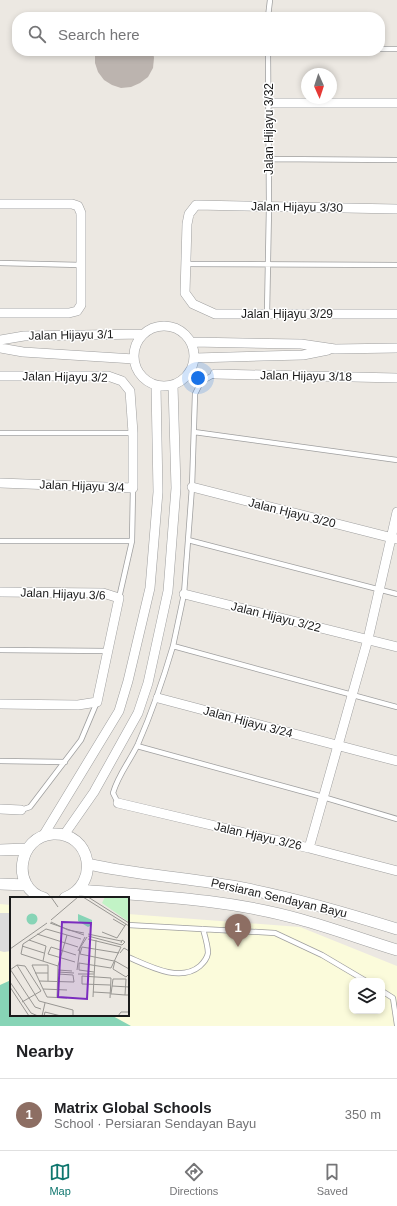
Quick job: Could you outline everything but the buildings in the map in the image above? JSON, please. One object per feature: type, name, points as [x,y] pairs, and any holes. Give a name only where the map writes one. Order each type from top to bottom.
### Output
[{"type":"street","points":[[269,103],[397,103]]},
{"type":"street","points":[[0,204],[72,204],[78,206],[81,213],[81,305],[76,311],[70,313],[0,313]]},
{"type":"street","name":"Jalan Hijayu 3/30","points":[[186,264],[187,224],[189,214],[196,205],[397,209]]},
{"type":"street","name":"Jalan Hijayu 3/29","points":[[186,264],[185,293],[193,304],[215,314],[397,314]]},
{"type":"street","points":[[160,325],[179,329],[186,334],[192,342],[195,358],[189,374],[182,381],[173,385],[156,386],[142,376],[136,368],[134,360],[137,342],[143,334],[151,328],[160,325]]},
{"type":"street","name":"Jalan Hijayu 3/1","points":[[0,340],[24,336],[143,334]]},
{"type":"street","points":[[192,342],[301,344],[335,349],[397,348]]},
{"type":"street","name":"Jalan Hijayu 3/1","points":[[0,348],[23,352],[134,360]]},
{"type":"street","points":[[195,358],[303,355],[335,349]]},
{"type":"street","name":"Jalan Hijayu 3/18","points":[[215,374],[397,378]]},
{"type":"street","name":"Jalan Hijayu 3/2","points":[[0,376],[108,376],[122,381],[130,391],[133,433]]},
{"type":"street","points":[[64,835],[94,792],[138,713],[148,683],[168,591],[176,488],[173,385]]},
{"type":"street","points":[[43,836],[119,711],[128,681],[150,588],[158,492],[156,386]]},
{"type":"street","name":"Jalan Hijayu 3/4","points":[[0,483],[133,488],[133,433]]},
{"type":"street","name":"Jalan Hjayu 3/20","points":[[192,488],[394,539]]},
{"type":"street","points":[[309,848],[368,639],[379,590],[394,539],[397,512]]},
{"type":"street","name":"Jalan Hijayu 3/6","points":[[0,592],[103,593],[119,598],[97,702]]},
{"type":"street","name":"Jalan Hijayu 3/22","points":[[184,594],[397,647]]},
{"type":"street","name":"Jalan Hijayu 3/24","points":[[158,698],[338,747],[397,761]]},
{"type":"street","points":[[0,704],[78,705],[97,702]]},
{"type":"street","name":"Jalan Hjayu 3/26","points":[[118,803],[309,848],[397,871]]},
{"type":"street","points":[[0,809],[21,810]]},
{"type":"street","points":[[42,897],[33,892],[27,885],[21,867],[26,849],[34,841],[43,836],[53,834],[64,835],[73,839],[80,846],[88,864],[84,882],[79,890],[67,897]]},
{"type":"street","points":[[0,850],[26,849]]},
{"type":"street","name":"Persiaran Sendayan Bayu","points":[[88,864],[122,872],[196,880],[254,890],[312,903],[397,929]]},
{"type":"street","points":[[0,884],[27,885]]},
{"type":"street","name":"Persiaran Sendayan Bayu","points":[[79,890],[206,902],[255,909],[298,918],[397,950]]},
{"type":"lane","points":[[269,12],[270,0]]},
{"type":"lane","points":[[385,49],[397,49]]},
{"type":"lane","name":"Jalan Hijayu 3/32","points":[[266,314],[269,207],[268,56]]},
{"type":"lane","points":[[269,159],[397,160]]},
{"type":"lane","points":[[0,263],[81,265]]},
{"type":"lane","points":[[186,264],[397,265]]},
{"type":"lane","points":[[118,803],[113,793],[117,781],[137,746],[158,698],[173,646],[184,594],[192,488],[195,394],[201,382],[215,374]]},
{"type":"lane","points":[[194,432],[397,460]]},
{"type":"lane","points":[[0,433],[133,433]]},
{"type":"lane","points":[[119,598],[132,541],[133,488]]},
{"type":"lane","points":[[188,540],[397,594]]},
{"type":"lane","points":[[0,541],[132,541]]},
{"type":"lane","points":[[173,646],[352,696],[397,707]]},
{"type":"lane","points":[[0,650],[108,651]]},
{"type":"lane","points":[[21,810],[30,807],[81,740],[97,702]]},
{"type":"lane","points":[[137,746],[324,797],[397,819]]},
{"type":"lane","points":[[0,761],[65,762]]},
{"type":"lane","points":[[129,925],[275,933],[322,954],[361,978]]},
{"type":"lane","points":[[129,957],[147,966],[173,973],[194,972],[205,962],[208,953],[203,929]]},
{"type":"lane","points":[[385,993],[393,998],[397,1025]]},
{"type":"shaded area","points":[[0,904],[10,905],[10,1016],[129,1016],[129,914],[300,927],[397,966],[397,1026],[0,1026]]},
{"type":"shaded area","points":[[0,913],[10,913],[10,951],[0,951]]},
{"type":"green space","points":[[10,980],[10,1016],[113,1016],[131,1026],[0,1026],[0,985]]},
{"type":"place","name":"Matrix Global Schools","points":[[238,947]]}]
